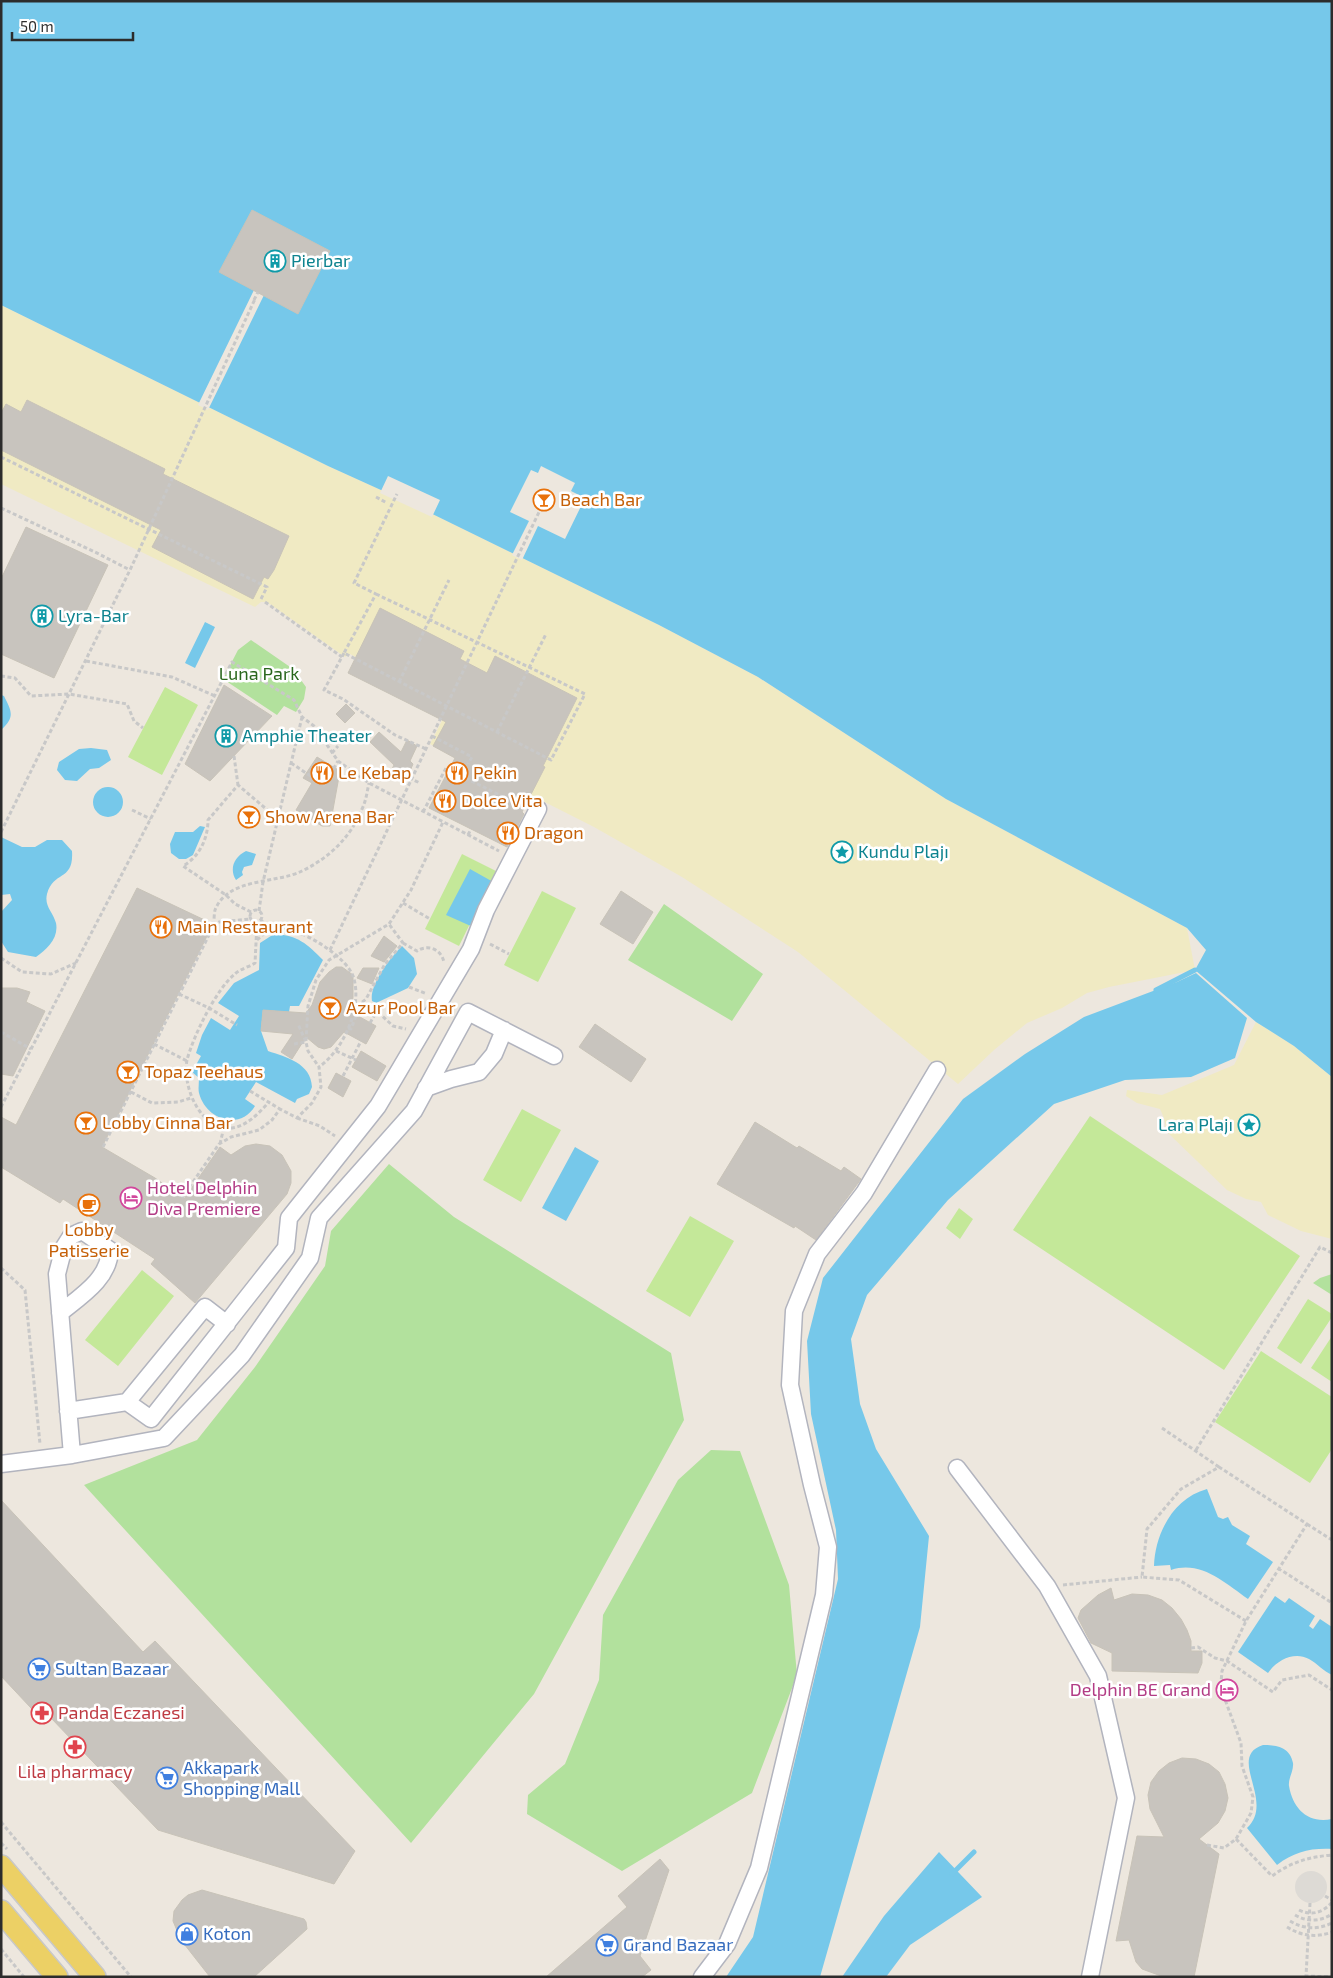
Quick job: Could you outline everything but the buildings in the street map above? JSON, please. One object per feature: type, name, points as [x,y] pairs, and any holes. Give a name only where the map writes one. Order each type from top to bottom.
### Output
[{"type":"main road","points":[[1,1866],[95,1977]]},
{"type":"main road","points":[[1,1911],[57,1977]]},
{"type":"street","points":[[127,1402],[151,1419],[286,1248],[288,1218],[378,1106],[471,949],[486,910],[538,809]]},
{"type":"street","points":[[1,1464],[72,1455],[164,1438],[178,1425],[242,1355],[310,1258],[319,1218],[414,1111],[468,1012],[554,1056]]},
{"type":"street","points":[[426,1088],[479,1072],[494,1054],[504,1030]]},
{"type":"street","points":[[702,1977],[727,1944],[759,1868],[824,1595],[828,1546],[812,1485],[790,1384],[794,1311],[817,1254],[864,1193],[937,1070]]},
{"type":"street","points":[[60,1313],[104,1274],[110,1261],[110,1250],[82,1231],[71,1236],[64,1247],[57,1274],[60,1313],[68,1411],[72,1455]]},
{"type":"street","points":[[68,1411],[127,1402],[205,1307],[227,1324]]},
{"type":"street","points":[[957,1468],[1047,1586],[1098,1676],[1126,1798],[1090,1977]]},
{"type":"path","points":[[1,832],[130,570],[258,292]]},
{"type":"path","points":[[1,457],[267,587],[261,599]]},
{"type":"path","points":[[265,602],[343,655],[551,760],[585,694],[354,584],[397,494]]},
{"type":"path","points":[[376,497],[387,503]]},
{"type":"path","points":[[1,508],[130,570]]},
{"type":"path","points":[[330,950],[540,510]]},
{"type":"path","points":[[399,682],[449,580]]},
{"type":"path","points":[[376,594],[324,690],[343,699],[395,735],[426,748]]},
{"type":"path","points":[[497,732],[546,634]]},
{"type":"path","points":[[85,661],[172,677],[215,696]]},
{"type":"path","points":[[1,1107],[232,662],[294,700],[302,717],[314,726],[338,761],[369,783],[512,858]]},
{"type":"path","points":[[1,676],[15,678],[31,696],[69,694],[127,704],[134,721],[143,728]]},
{"type":"path","points":[[269,1102],[251,1119],[233,1128],[224,1128],[210,1122],[191,1098],[187,1082],[187,1061],[209,1008],[234,974],[255,963],[259,922],[262,917],[260,912],[264,882],[302,717]]},
{"type":"path","points":[[432,736],[472,757],[468,764]]},
{"type":"path","points":[[332,753],[338,746]]},
{"type":"path","points":[[234,756],[238,785],[278,819]]},
{"type":"path","points":[[291,763],[324,785],[338,761]]},
{"type":"path","points":[[423,812],[446,768],[517,804]]},
{"type":"path","points":[[403,775],[420,783]]},
{"type":"path","points":[[103,1147],[214,925],[215,910],[226,895],[244,886],[282,879],[301,872],[321,860],[338,846],[352,829],[363,808],[369,783]]},
{"type":"path","points":[[238,785],[208,820],[208,827],[197,856],[183,866],[226,895],[235,904],[251,912],[254,910],[260,912]]},
{"type":"path","points":[[132,810],[151,819]]},
{"type":"path","points":[[306,1042],[308,1006],[316,980],[329,960],[389,924],[404,903],[443,822]]},
{"type":"path","points":[[468,835],[471,829]]},
{"type":"path","points":[[404,903],[430,919]]},
{"type":"path","points":[[250,919],[251,912]]},
{"type":"path","points":[[214,925],[219,922],[250,919],[259,922],[269,930]]},
{"type":"path","points":[[389,924],[403,943],[417,951],[426,948],[441,954],[444,966]]},
{"type":"path","points":[[257,940],[269,930],[285,928],[303,935],[338,956],[348,967],[354,979],[355,997],[343,1041],[330,1059],[319,1068]]},
{"type":"path","points":[[475,937],[509,954]]},
{"type":"path","points":[[348,1028],[351,1029],[361,1003],[366,999],[385,964],[403,943]]},
{"type":"path","points":[[1,958],[22,972],[52,974],[76,963]]},
{"type":"path","points":[[409,987],[428,994]]},
{"type":"path","points":[[425,1002],[433,987]]},
{"type":"path","points":[[180,994],[209,1008],[237,1025]]},
{"type":"path","points":[[361,1003],[376,1011],[393,1026],[410,1028]]},
{"type":"path","points":[[370,1023],[376,1011]]},
{"type":"path","points":[[297,1118],[312,1103],[321,1087],[319,1068],[308,1052],[298,1024]]},
{"type":"path","points":[[1,1032],[31,1049]]},
{"type":"path","points":[[343,1076],[354,1059],[361,1041]]},
{"type":"path","points":[[294,1044],[306,1042]]},
{"type":"path","points":[[154,1044],[187,1061]]},
{"type":"path","points":[[336,1051],[354,1059]]},
{"type":"path","points":[[250,1091],[297,1118],[320,1126],[347,1145]]},
{"type":"path","points":[[130,1092],[152,1103],[178,1102],[191,1098]]},
{"type":"path","points":[[220,1144],[231,1137],[259,1130],[272,1120],[280,1109]]},
{"type":"path","points":[[182,1198],[220,1144],[224,1128]]},
{"type":"path","points":[[1196,1450],[1320,1247],[1332,1253]]},
{"type":"path","points":[[1,1268],[25,1290],[42,1459]]},
{"type":"path","points":[[1162,1428],[1332,1540]]},
{"type":"path","points":[[1142,1577],[1147,1529],[1181,1489],[1219,1467]]},
{"type":"path","points":[[1207,1845],[1224,1848],[1236,1839],[1251,1813],[1253,1797],[1242,1766],[1241,1743],[1223,1694],[1221,1683],[1222,1671],[1246,1621],[1307,1524]]},
{"type":"path","points":[[1278,1568],[1332,1603]]},
{"type":"path","points":[[1047,1586],[1142,1577],[1179,1580],[1246,1621]]},
{"type":"path","points":[[1191,1648],[1198,1647],[1215,1658],[1227,1661],[1273,1692],[1282,1680],[1309,1675],[1332,1690]]},
{"type":"path","points":[[1,1822],[131,1977]]},
{"type":"path","points":[[1236,1839],[1272,1876],[1286,1866],[1300,1860],[1332,1855]]},
{"type":"path","points":[[1299,1910],[1309,1913],[1324,1910],[1332,1901],[1324,1896]]},
{"type":"path","points":[[1310,1903],[1306,1976],[1332,1977]]},
{"type":"path","points":[[1296,1915],[1309,1920],[1321,1919],[1332,1914]]},
{"type":"path","points":[[1290,1921],[1308,1928],[1318,1928],[1332,1923]]},
{"type":"path","points":[[1287,1927],[1308,1935],[1322,1935],[1332,1932]]},
{"type":"path","points":[[1,1949],[24,1977]]},
{"type":"green space","name":"Luna Park","points":[[251,640],[293,669],[306,687],[304,699],[296,712],[284,706],[277,715],[223,679],[238,650]]},
{"type":"green space","points":[[165,687],[198,705],[162,775],[128,757]]},
{"type":"green space","points":[[462,854],[496,871],[459,946],[425,929]]},
{"type":"green space","points":[[542,891],[576,908],[538,982],[504,965]]},
{"type":"green space","points":[[664,904],[763,974],[732,1021],[628,960]]},
{"type":"green space","points":[[522,1109],[561,1130],[521,1202],[483,1180]]},
{"type":"green space","points":[[1090,1116],[1300,1256],[1224,1370],[1013,1230]]},
{"type":"green space","points":[[389,1164],[454,1217],[671,1353],[684,1420],[534,1694],[411,1843],[84,1485],[197,1440],[255,1367],[325,1266],[331,1231]]},
{"type":"green space","points":[[959,1208],[973,1219],[960,1239],[946,1228]]},
{"type":"green space","points":[[690,1216],[734,1241],[690,1317],[646,1291]]},
{"type":"green space","points":[[142,1270],[174,1296],[118,1366],[85,1340]]},
{"type":"green space","points":[[1332,1274],[1332,1295],[1313,1283],[1320,1278]]},
{"type":"green space","points":[[1308,1299],[1332,1314],[1332,1317],[1301,1364],[1277,1348]]},
{"type":"green space","points":[[1332,1336],[1332,1382],[1311,1368]]},
{"type":"green space","points":[[1261,1351],[1332,1397],[1332,1449],[1310,1483],[1215,1422]]},
{"type":"green space","points":[[711,1450],[740,1451],[789,1585],[797,1675],[752,1793],[622,1871],[527,1814],[528,1795],[565,1764],[599,1680],[603,1615],[678,1480]]},
{"type":"sand","points":[[1,305],[328,466],[414,505],[659,625],[758,677],[946,799],[1187,928],[1195,970],[1087,993],[1062,1008],[1027,1023],[994,1050],[958,1084],[798,952],[682,877],[594,827],[430,744],[449,707],[350,654],[345,657],[267,602],[261,602],[255,607],[1,484]]},
{"type":"sand","name":"Lara Plajı","points":[[1256,1022],[1294,1046],[1332,1077],[1332,1239],[1301,1231],[1268,1215],[1261,1202],[1246,1199],[1227,1190],[1167,1132],[1160,1109],[1137,1103],[1126,1096],[1127,1090],[1162,1095],[1234,1065]]},
{"type":"shaded area","points":[[1311,1871],[1317,1872],[1322,1876],[1326,1881],[1326,1893],[1322,1898],[1317,1902],[1311,1903],[1305,1902],[1300,1898],[1296,1893],[1295,1887],[1296,1881],[1300,1876],[1305,1872]]},
{"type":"water","points":[[1,1],[1332,1],[1332,1077],[1294,1046],[1256,1022],[1195,970],[1206,950],[1187,928],[946,799],[758,677],[659,625],[414,505],[328,466],[1,305]]},
{"type":"water","points":[[205,622],[215,627],[195,668],[185,663]]},
{"type":"water","points":[[1,695],[4,696],[11,714],[1,730]]},
{"type":"water","points":[[79,749],[107,750],[111,760],[99,768],[90,769],[77,781],[65,780],[57,770],[59,762]]},
{"type":"water","points":[[108,787],[114,788],[122,796],[122,808],[114,816],[108,817],[102,816],[94,808],[93,802],[94,796],[102,788]]},
{"type":"water","points":[[200,826],[205,827],[193,855],[186,859],[179,859],[171,853],[170,844],[175,832],[193,832]]},
{"type":"water","points":[[1,837],[22,847],[35,847],[47,840],[62,840],[72,851],[70,867],[50,887],[46,898],[55,919],[56,934],[48,947],[36,957],[8,952],[1,941],[1,912],[12,900],[10,894],[1,895]]},
{"type":"water","points":[[246,851],[256,854],[252,865],[244,867],[243,875],[236,880],[233,872],[234,864],[238,857]]},
{"type":"water","points":[[470,869],[495,883],[473,927],[446,915]]},
{"type":"water","points":[[274,934],[290,936],[302,941],[323,960],[299,1006],[290,1006],[289,1012],[263,1010],[261,1031],[268,1051],[296,1062],[307,1072],[311,1079],[312,1087],[309,1094],[297,1099],[295,1103],[256,1082],[245,1099],[255,1106],[249,1114],[233,1120],[224,1119],[216,1116],[203,1102],[199,1091],[199,1078],[192,1072],[201,1056],[196,1053],[202,1035],[211,1018],[230,1030],[239,1016],[218,1003],[234,983],[259,970],[260,943]]},
{"type":"water","points":[[402,946],[414,958],[417,974],[408,988],[376,1003],[372,1001],[372,994],[377,979]]},
{"type":"water","points":[[1196,973],[1247,1018],[1235,1058],[1191,1077],[1125,1080],[1054,1104],[948,1200],[867,1295],[851,1339],[860,1404],[876,1449],[929,1536],[920,1627],[820,1977],[726,1977],[753,1937],[838,1579],[836,1530],[811,1414],[807,1341],[823,1278],[963,1099],[1025,1054],[1084,1017]]},
{"type":"water","points":[[575,1147],[599,1161],[566,1221],[542,1208]]},
{"type":"water","points":[[1207,1489],[1218,1517],[1223,1519],[1228,1517],[1232,1525],[1250,1536],[1246,1544],[1273,1562],[1248,1599],[1221,1580],[1202,1571],[1192,1568],[1171,1570],[1170,1565],[1154,1566],[1158,1542],[1168,1519],[1185,1500]]},
{"type":"water","points":[[1275,1596],[1285,1603],[1289,1598],[1315,1616],[1309,1626],[1313,1629],[1320,1619],[1332,1627],[1332,1675],[1309,1659],[1298,1656],[1286,1658],[1276,1664],[1268,1673],[1238,1652]]},
{"type":"water","points":[[1263,1745],[1277,1746],[1289,1753],[1293,1766],[1289,1786],[1294,1802],[1309,1817],[1323,1820],[1332,1819],[1332,1849],[1317,1849],[1303,1852],[1277,1865],[1247,1828],[1254,1817],[1257,1805],[1249,1769],[1249,1759],[1253,1751]]},
{"type":"water","points":[[939,1852],[982,1897],[910,1945],[886,1977],[842,1977],[884,1916]]},
{"type":"pier","points":[[254,290],[264,295],[208,410],[198,405]]},
{"type":"pier","points":[[541,466],[575,483],[571,491],[585,498],[565,539],[538,526],[522,560],[512,555],[529,521],[510,512],[531,470],[538,473]]},
{"type":"pier","points":[[388,476],[440,500],[432,517],[380,493]]},
{"type":"waterway","points":[[1156,990],[1195,970]]},
{"type":"waterway","points":[[952,1874],[974,1852]]},
{"type":"place","name":"Pierbar","points":[[275,261]]},
{"type":"place","name":"Beach Bar","points":[[544,500]]},
{"type":"place","name":"Lyra-Bar","points":[[42,616]]},
{"type":"place","name":"Amphie Theater","points":[[226,736]]},
{"type":"place","name":"Le Kebap","points":[[322,773]]},
{"type":"place","name":"Pekin","points":[[457,773]]},
{"type":"place","name":"Dolce Vita","points":[[445,801]]},
{"type":"place","name":"Show Arena Bar","points":[[249,817]]},
{"type":"place","name":"Dragon","points":[[508,833]]},
{"type":"place","name":"Kundu Plajı","points":[[842,852]]},
{"type":"place","name":"Main Restaurant","points":[[161,927]]},
{"type":"place","name":"Azur Pool Bar","points":[[330,1008]]},
{"type":"place","name":"Topaz Teehaus","points":[[128,1072]]},
{"type":"place","name":"Lobby Cinna Bar","points":[[86,1123]]},
{"type":"place","name":"Lara Plajı","points":[[1249,1125]]},
{"type":"place","name":"Hotel Delphin Diva Premiere","points":[[131,1198]]},
{"type":"place","name":"Lobby Patisserie","points":[[89,1205]]},
{"type":"place","name":"Sultan Bazaar","points":[[39,1669]]},
{"type":"place","name":"Delphin BE Grand","points":[[1227,1690]]},
{"type":"place","name":"Panda Eczanesi","points":[[42,1713]]},
{"type":"place","name":"Lila pharmacy","points":[[75,1747]]},
{"type":"place","name":"Akkapark Shopping Mall","points":[[167,1778]]},
{"type":"place","name":"Koton","points":[[187,1934]]},
{"type":"place","name":"Grand Bazaar","points":[[607,1945]]}]
